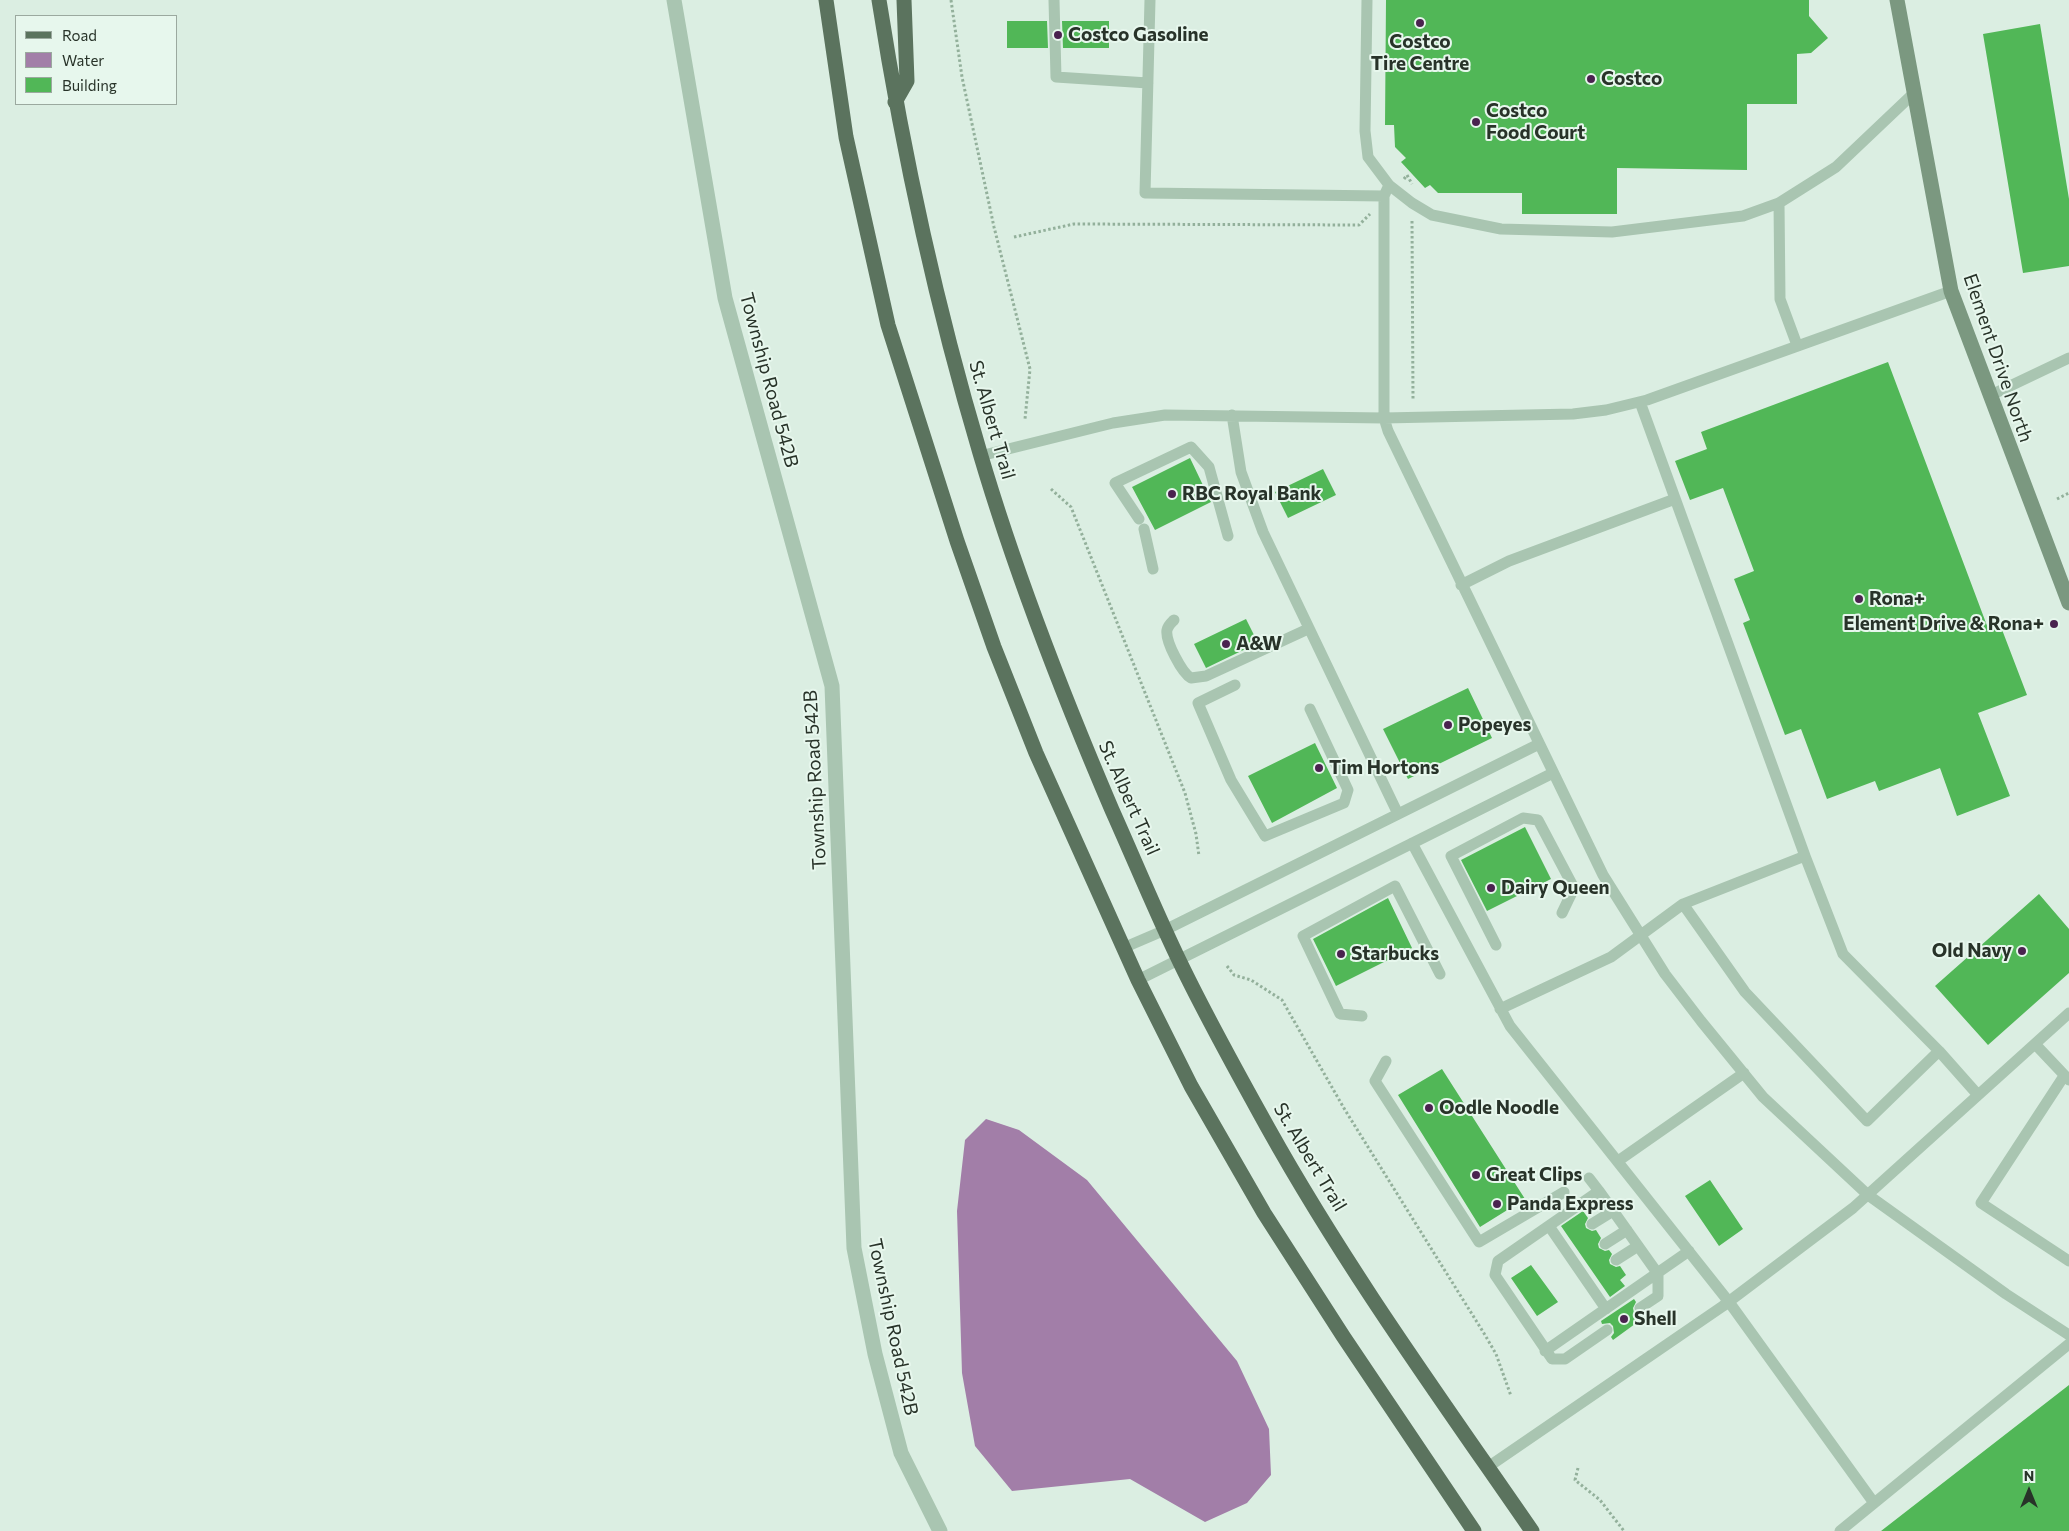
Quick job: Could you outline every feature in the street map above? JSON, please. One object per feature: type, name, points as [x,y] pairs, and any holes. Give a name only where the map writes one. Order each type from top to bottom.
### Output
[{"type":"main road","points":[[826,0],[846,137],[888,325],[920,430],[1001,665],[1036,753],[1123,948],[1190,1086],[1264,1213],[1343,1336],[1474,1531]]},
{"type":"main road","name":"St. Albert Trail","points":[[879,0],[895,102],[928,257],[980,456],[1017,569],[1055,675],[1165,930],[1275,1141],[1380,1309],[1532,1531]]},
{"type":"main road","points":[[895,102],[907,81],[904,0]]},
{"type":"street","name":"Township Road 542B","points":[[674,0],[725,298],[832,686],[854,1248],[875,1354],[900,1453],[940,1531]]},
{"type":"street","name":"Element Drive North","points":[[1897,0],[1951,292],[2069,603]]},
{"type":"lane","points":[[1054,0],[1056,77],[1148,83]]},
{"type":"lane","points":[[1150,0],[1145,193],[1384,198]]},
{"type":"lane","points":[[1367,0],[1365,144],[1368,157],[1391,187],[1432,215],[1501,229],[1612,232],[1743,216],[1779,203],[1836,167],[1914,93]]},
{"type":"lane","points":[[1391,187],[1384,198],[1384,418],[1396,452],[1603,875],[1640,936],[1683,998],[1763,1097],[1868,1195],[2006,1294],[2069,1334]]},
{"type":"lane","points":[[1779,203],[1778,276],[1780,299],[1797,345]]},
{"type":"lane","points":[[980,456],[1113,422],[1165,415],[1384,418],[1573,414],[1606,410],[1640,402],[1951,292]]},
{"type":"lane","points":[[1989,396],[2069,358]]},
{"type":"lane","points":[[1640,402],[1805,856],[1843,954],[1939,1051],[1978,1095]]},
{"type":"lane","points":[[1232,415],[1241,472],[1263,532],[1398,814]]},
{"type":"lane","points":[[1153,568],[1141,524],[1115,483],[1191,447],[1209,467],[1228,536]]},
{"type":"lane","points":[[1461,585],[1517,558],[1675,499]]},
{"type":"lane","points":[[1174,620],[1168,626],[1167,635],[1181,670],[1191,678],[1206,676],[1308,629]]},
{"type":"lane","points":[[1235,685],[1198,703],[1231,780],[1265,836],[1344,803],[1348,790],[1310,709]]},
{"type":"lane","points":[[1123,948],[1165,930],[1539,744]]},
{"type":"lane","points":[[1138,980],[1180,961],[1553,773]]},
{"type":"lane","points":[[1496,946],[1451,856],[1523,818],[1538,820],[1574,888],[1562,913]]},
{"type":"lane","points":[[1412,843],[1510,1026],[1729,1302],[1874,1503]]},
{"type":"lane","points":[[1500,1009],[1611,957],[1658,920],[1683,904],[1805,856]]},
{"type":"lane","points":[[1362,1016],[1340,1014],[1303,936],[1395,886],[1440,974]]},
{"type":"lane","points":[[1683,904],[1746,992],[1866,1121],[1939,1051]]},
{"type":"lane","points":[[1488,1467],[1729,1302],[1868,1195],[2069,1013]]},
{"type":"lane","points":[[2034,1044],[2066,1078],[1980,1203],[2069,1262]]},
{"type":"lane","points":[[1386,1061],[1375,1081],[1479,1242],[1564,1192]]},
{"type":"lane","points":[[1618,1162],[1744,1073]]},
{"type":"lane","points":[[1589,1178],[1658,1274],[1658,1296],[1640,1308]]},
{"type":"lane","points":[[1599,1191],[1498,1261],[1495,1275],[1552,1359],[1565,1359],[1607,1330]]},
{"type":"lane","points":[[1592,1224],[1613,1211]]},
{"type":"lane","points":[[1549,1226],[1565,1241],[1590,1276],[1606,1309]]},
{"type":"lane","points":[[1605,1244],[1627,1230]]},
{"type":"lane","points":[[1616,1260],[1638,1246]]},
{"type":"lane","points":[[1546,1351],[1689,1251]]},
{"type":"lane","points":[[1840,1531],[2069,1344]]},
{"type":"path","points":[[951,0],[962,77],[992,218],[1030,369],[1025,419]]},
{"type":"path","points":[[1391,187],[1407,175],[1412,182],[1413,399]]},
{"type":"path","points":[[1014,237],[1074,224],[1359,225],[1384,198]]},
{"type":"path","points":[[1051,490],[1071,507],[1185,793],[1196,834],[1199,856]]},
{"type":"path","points":[[2057,499],[2069,493]]},
{"type":"path","points":[[1227,966],[1234,975],[1251,980],[1282,1000],[1344,1110],[1485,1334],[1496,1354],[1511,1396]]},
{"type":"path","points":[[1578,1468],[1575,1480],[1600,1500],[1624,1531]]},
{"type":"water","points":[[986,1119],[1019,1130],[1087,1180],[1237,1361],[1269,1429],[1271,1475],[1247,1503],[1205,1522],[1130,1479],[1012,1491],[975,1446],[962,1373],[957,1211],[965,1140]]},
{"type":"building","name":"Costco","points":[[1386,0],[1809,0],[1809,16],[1828,38],[1811,53],[1797,54],[1797,104],[1747,104],[1747,170],[1617,168],[1617,214],[1522,214],[1522,193],[1438,193],[1430,185],[1425,188],[1401,162],[1406,158],[1395,147],[1394,125],[1385,125]]},
{"type":"building","points":[[1007,21],[1047,21],[1048,48],[1007,48]]},
{"type":"building","points":[[1062,21],[1109,21],[1109,48],[1063,48]]},
{"type":"building","points":[[2040,24],[2069,199],[2069,266],[2023,273],[1983,34]]},
{"type":"building","name":"Rona+","points":[[1888,362],[1989,631],[2001,627],[2027,695],[1978,713],[2010,796],[1957,816],[1940,768],[1879,791],[1875,781],[1827,799],[1801,729],[1785,735],[1743,623],[1750,620],[1734,579],[1754,571],[1723,488],[1690,500],[1675,461],[1707,449],[1701,432]]},
{"type":"building","name":"RBC Royal Bank","points":[[1190,458],[1211,502],[1155,530],[1132,487]]},
{"type":"building","points":[[1323,469],[1336,495],[1288,518],[1275,492]]},
{"type":"building","name":"A&W","points":[[1246,619],[1258,643],[1206,668],[1194,644]]},
{"type":"building","points":[[1468,688],[1492,738],[1408,779],[1383,729]]},
{"type":"building","points":[[1315,743],[1337,788],[1272,823],[1248,776]]},
{"type":"building","points":[[1525,827],[1551,879],[1487,911],[1461,860]]},
{"type":"building","name":"Old Navy","points":[[2039,894],[2069,929],[2069,973],[1988,1045],[1935,986]]},
{"type":"building","points":[[1388,898],[1412,948],[1336,986],[1313,939]]},
{"type":"building","points":[[1442,1069],[1525,1199],[1480,1227],[1398,1095]]},
{"type":"building","points":[[1710,1180],[1743,1229],[1719,1246],[1685,1196]]},
{"type":"building","name":"Shell","points":[[1583,1211],[1588,1218],[1585,1224],[1586,1228],[1592,1231],[1596,1230],[1601,1238],[1598,1244],[1599,1248],[1605,1251],[1609,1250],[1612,1254],[1609,1260],[1610,1264],[1616,1267],[1620,1266],[1626,1275],[1620,1280],[1625,1286],[1610,1297],[1561,1226]]},
{"type":"building","points":[[1531,1265],[1558,1302],[1537,1316],[1511,1278]]},
{"type":"building","name":"Shell","points":[[1634,1299],[1636,1302],[1633,1308],[1634,1313],[1645,1314],[1646,1316],[1613,1340],[1611,1337],[1614,1333],[1613,1326],[1610,1323],[1602,1324],[1601,1321]]},
{"type":"building","points":[[2069,1385],[2069,1531],[1881,1531]]},
{"type":"place","name":"Costco Tire Centre","points":[[1420,23]]},
{"type":"place","name":"Costco Gasoline","points":[[1058,35]]},
{"type":"place","name":"Costco","points":[[1591,79]]},
{"type":"place","name":"Costco Food Court","points":[[1476,122]]},
{"type":"place","name":"RBC Royal Bank","points":[[1172,494]]},
{"type":"place","name":"Rona+","points":[[1859,599]]},
{"type":"place","name":"Element Drive & Rona+","points":[[2054,624]]},
{"type":"place","name":"A&W","points":[[1226,644]]},
{"type":"place","name":"Popeyes","points":[[1448,725]]},
{"type":"place","name":"Tim Hortons","points":[[1319,768]]},
{"type":"place","name":"Dairy Queen","points":[[1491,888]]},
{"type":"place","name":"Old Navy","points":[[2022,951]]},
{"type":"place","name":"Starbucks","points":[[1341,954]]},
{"type":"place","name":"Oodle Noodle","points":[[1429,1108]]},
{"type":"place","name":"Great Clips","points":[[1476,1175]]},
{"type":"place","name":"Panda Express","points":[[1497,1204]]},
{"type":"place","name":"Shell","points":[[1624,1319]]}]
